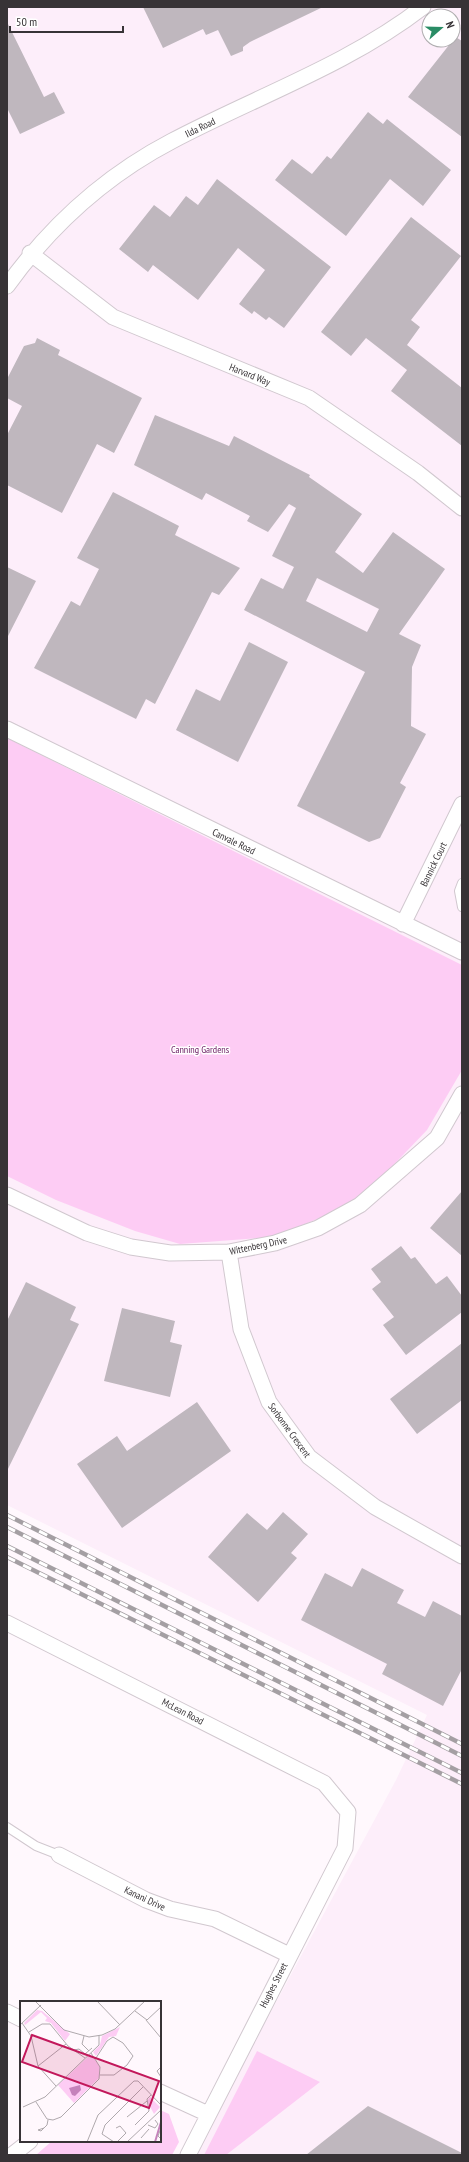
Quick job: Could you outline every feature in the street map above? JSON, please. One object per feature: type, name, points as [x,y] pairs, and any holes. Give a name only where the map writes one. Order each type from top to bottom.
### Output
[{"type":"street","name":"Ilda Road","points":[[7,286],[30,254],[64,219],[100,186],[171,142],[372,42],[423,7]]},
{"type":"street","name":"Harvard Way","points":[[30,254],[113,317],[309,398],[418,473],[462,508]]},
{"type":"street","name":"Canvale Road","points":[[7,729],[462,952]]},
{"type":"street","name":"Bannick Court","points":[[403,924],[462,804]]},
{"type":"street","name":"Wittenberg Drive","points":[[7,1195],[87,1233],[131,1247],[170,1253],[229,1252],[275,1243],[318,1228],[360,1205],[437,1138],[462,1094]]},
{"type":"street","name":"Sorbonne Crescent","points":[[229,1252],[241,1329],[269,1402],[309,1457],[375,1507],[462,1556]]},
{"type":"street","name":"McLean Road","points":[[7,1622],[324,1783],[348,1812]]},
{"type":"street","name":"Hughes Street","points":[[188,2155],[345,1848],[348,1812]]},
{"type":"street","name":"Kanani Drive","points":[[59,1855],[146,1900],[170,1909],[215,1919],[289,1955]]},
{"type":"street","points":[[7,2012],[20,2018]]},
{"type":"street","points":[[161,2092],[208,2114]]},
{"type":"street","points":[[12,2155],[29,2142]]},
{"type":"lane","points":[[462,883],[459,891],[462,907]]},
{"type":"lane","name":"Kanani Drive","points":[[7,1827],[36,1846],[59,1855]]},
{"type":"shaded area","points":[[7,7],[462,7],[462,2155],[197,2155],[212,2121],[396,1780],[427,1715],[7,1505]]},
{"type":"green space","name":"Canning Gardens","points":[[7,738],[462,965],[462,1070],[427,1130],[358,1202],[274,1237],[180,1244],[135,1231],[56,1200],[7,1176]]},
{"type":"green space","points":[[257,2051],[320,2082],[226,2155],[204,2155]]},
{"type":"green space","points":[[161,2110],[169,2114],[179,2142],[172,2155],[36,2155],[51,2142],[161,2142]]},
{"type":"building","points":[[143,7],[323,7],[250,42],[243,47],[243,51],[231,56],[218,30],[206,35],[203,29],[163,48]]},
{"type":"building","points":[[7,22],[44,97],[54,92],[65,113],[20,134],[7,108]]},
{"type":"building","points":[[462,41],[462,137],[408,97],[447,48],[461,48]]},
{"type":"building","points":[[368,112],[383,124],[387,119],[451,170],[423,206],[390,179],[346,236],[275,180],[292,159],[312,174],[327,156],[331,159]]},
{"type":"building","points":[[217,179],[331,267],[284,328],[269,317],[266,320],[254,311],[252,314],[239,304],[265,270],[238,248],[198,300],[153,265],[148,272],[119,249],[154,205],[170,217],[186,196],[198,205]]},
{"type":"building","points":[[411,217],[461,256],[411,320],[420,327],[407,345],[462,388],[462,446],[391,391],[407,370],[366,338],[351,356],[321,332]]},
{"type":"building","points":[[37,338],[60,350],[58,355],[142,398],[114,453],[97,444],[62,513],[7,485],[7,435],[22,406],[7,398],[7,379],[24,346],[35,343]]},
{"type":"building","points":[[155,415],[229,446],[234,436],[310,475],[309,477],[362,514],[335,552],[363,573],[393,532],[445,569],[399,634],[421,645],[412,667],[411,726],[426,734],[400,783],[406,787],[380,838],[369,842],[297,806],[365,672],[244,610],[261,578],[283,589],[294,567],[272,556],[296,508],[289,504],[268,532],[247,521],[250,516],[206,493],[202,500],[134,465]],"holes":[[[317,578],[379,609],[367,632],[306,601]]]},
{"type":"building","points":[[113,492],[179,526],[175,535],[240,568],[219,595],[212,592],[155,704],[146,699],[136,719],[34,668],[71,601],[80,606],[99,569],[77,558]]},
{"type":"building","points":[[7,567],[36,581],[7,638]]},
{"type":"building","points":[[249,642],[288,662],[238,762],[176,730],[196,689],[220,701]]},
{"type":"building","points":[[462,1191],[462,1256],[430,1228]]},
{"type":"building","points":[[401,1246],[411,1259],[415,1257],[436,1284],[447,1276],[462,1296],[462,1312],[406,1355],[383,1325],[394,1317],[372,1289],[381,1282],[371,1269]]},
{"type":"building","points":[[26,1282],[76,1307],[70,1320],[79,1324],[7,1471],[7,1321]]},
{"type":"building","points":[[122,1308],[175,1321],[170,1342],[182,1345],[170,1397],[104,1381]]},
{"type":"building","points":[[462,1343],[462,1400],[417,1434],[390,1399]]},
{"type":"building","points":[[197,1402],[231,1451],[122,1528],[77,1464],[117,1436],[127,1451]]},
{"type":"building","points":[[283,1512],[308,1534],[291,1553],[297,1558],[258,1602],[208,1557],[247,1513],[267,1530]]},
{"type":"building","points":[[362,1568],[404,1590],[397,1603],[425,1617],[433,1601],[462,1616],[462,1669],[443,1706],[382,1674],[387,1664],[301,1620],[325,1573],[352,1587]]},
{"type":"building","points":[[368,2106],[462,2153],[462,2155],[306,2155]]},
{"type":"railway","points":[[7,1515],[462,1744]]},
{"type":"railway","points":[[7,1527],[462,1756]]},
{"type":"railway","points":[[7,1546],[462,1773]]},
{"type":"railway","points":[[7,1557],[462,1784]]}]
